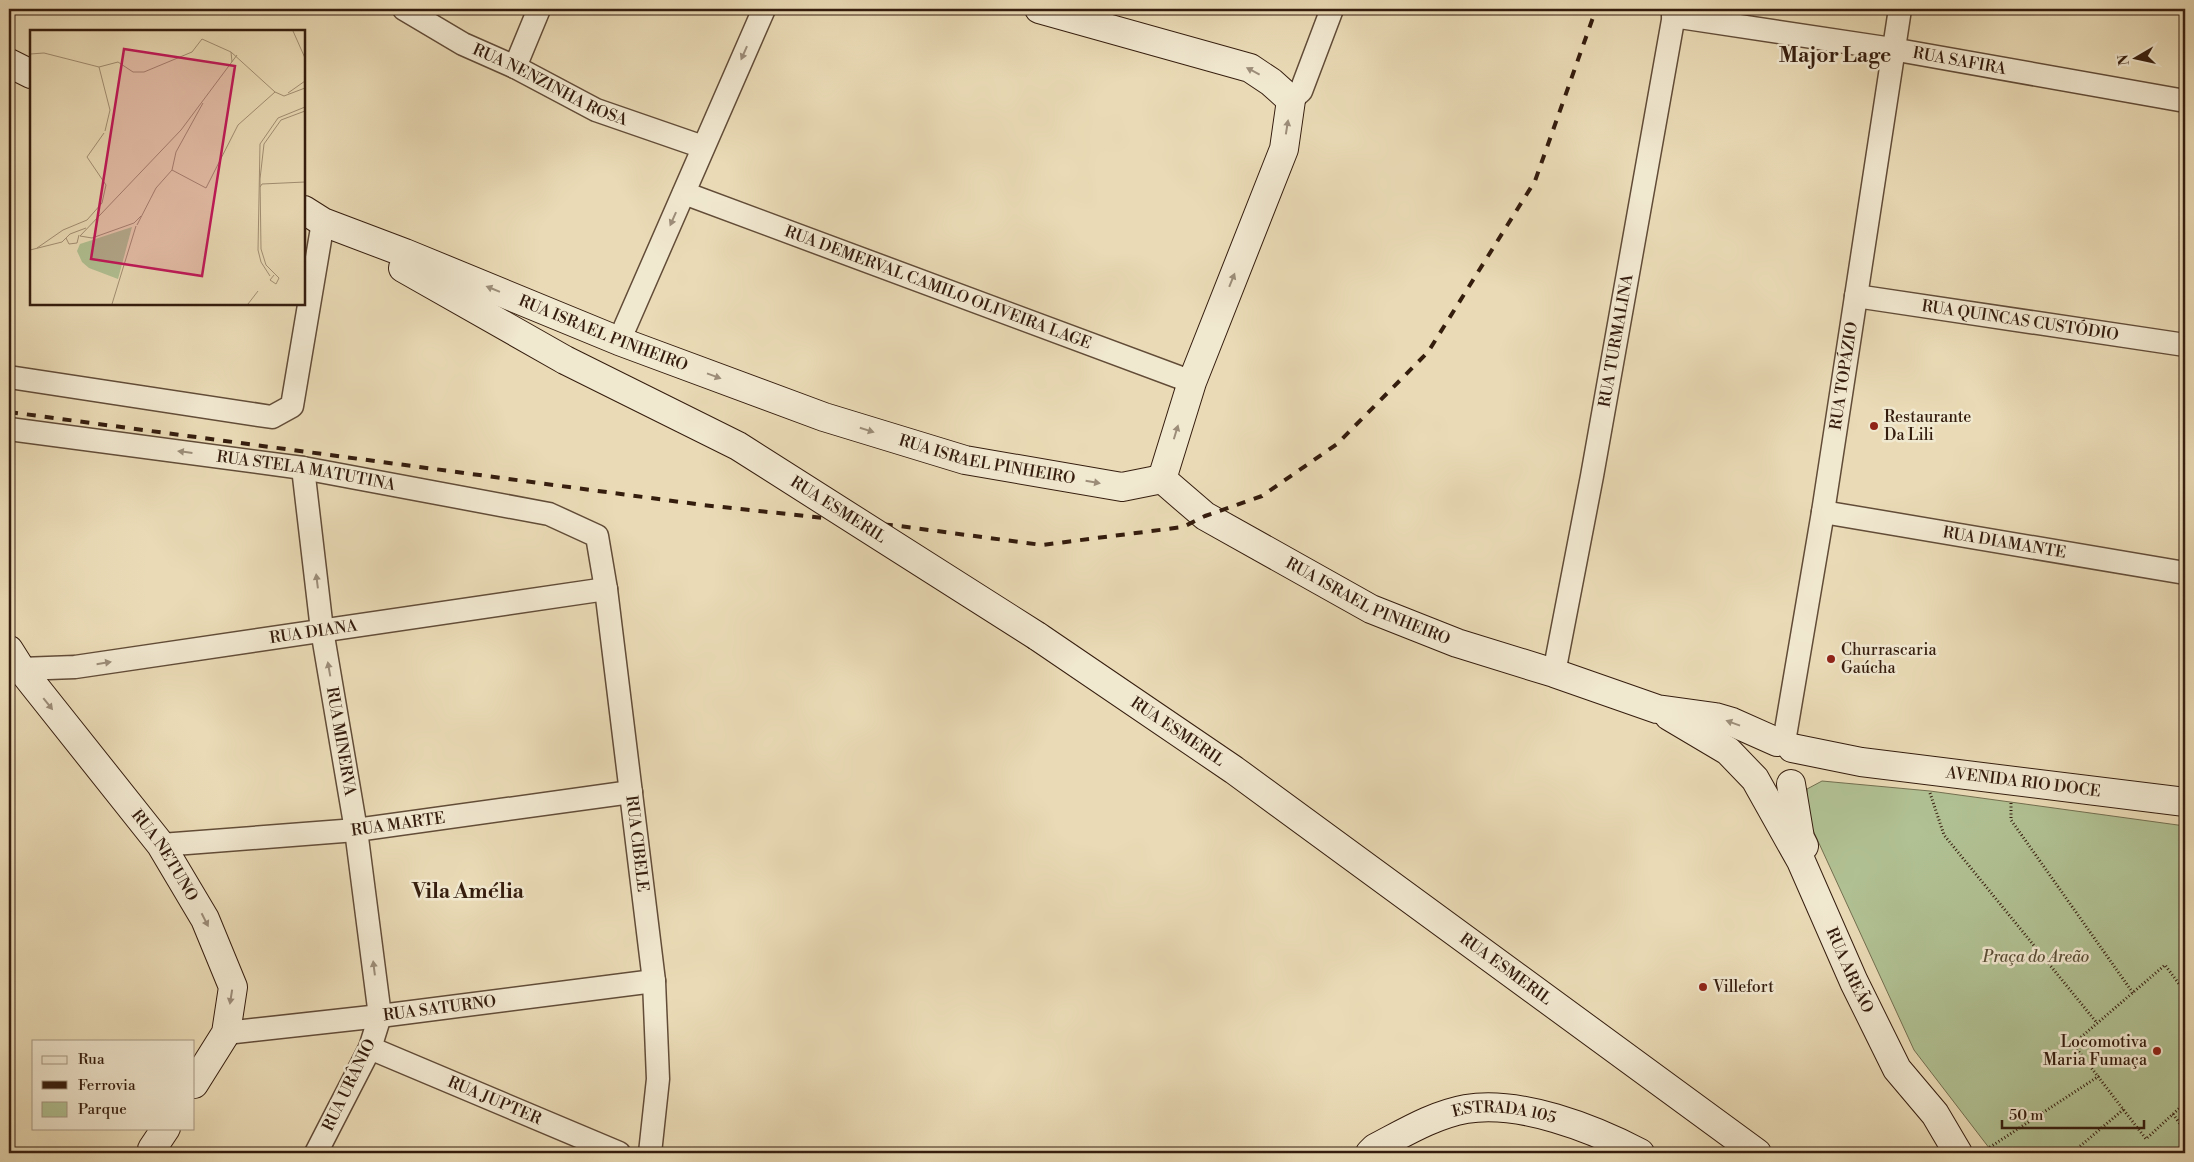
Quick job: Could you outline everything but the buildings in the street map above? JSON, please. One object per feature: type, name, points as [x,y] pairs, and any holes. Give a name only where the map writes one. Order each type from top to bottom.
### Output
[{"type":"street","name":"RUA NENZINHA ROSA","points":[[404,9],[463,44],[515,67],[596,110],[703,147]]},
{"type":"street","points":[[515,67],[539,9]]},
{"type":"street","points":[[619,341],[764,9]]},
{"type":"street","points":[[1039,9],[1250,68],[1271,82],[1291,100]]},
{"type":"street","points":[[1162,479],[1192,382],[1284,149],[1291,100],[1302,91],[1332,9]]},
{"type":"street","name":"RUA TOPÁZIO","points":[[1785,744],[1823,512],[1892,49],[1900,9]]},
{"type":"street","name":"RUA SAFIRA","points":[[1674,12],[2185,101]]},
{"type":"street","name":"RUA TURMALINA","points":[[1554,673],[1592,476],[1674,12]]},
{"type":"street","points":[[9,63],[30,74]]},
{"type":"street","name":"RUA DEMERVAL CAMILO OLIVEIRA LAGE","points":[[684,193],[1192,382]]},
{"type":"street","points":[[305,288],[313,216]]},
{"type":"street","name":"RUA ISRAEL PINHEIRO","points":[[313,216],[619,341],[824,417],[965,460],[1122,487],[1162,479],[1205,516],[1371,609],[1457,643],[1657,708],[1715,717],[1732,722],[1785,744]]},
{"type":"street","name":"RUA ESMERIL","points":[[313,216],[565,360],[738,446],[1037,636],[1234,770],[1758,1153]]},
{"type":"street","name":"RUA QUINCAS CUSTÓDIO","points":[[1856,296],[2185,345]]},
{"type":"street","points":[[9,377],[272,417],[292,406],[303,305]]},
{"type":"street","name":"RUA STELA MATUTINA","points":[[9,430],[303,468],[549,514],[597,536]]},
{"type":"street","name":"RUA MINERVA","points":[[303,468],[322,630],[356,830],[380,1016]]},
{"type":"street","name":"RUA DIAMANTE","points":[[1823,512],[2185,573]]},
{"type":"street","name":"RUA CIBELE","points":[[597,536],[606,589],[654,981],[658,1079],[650,1153]]},
{"type":"street","name":"RUA DIANA","points":[[15,660],[75,667],[606,589]]},
{"type":"street","name":"RUA NETUNO","points":[[15,660],[162,845],[205,919],[233,986],[226,1033],[195,1082]]},
{"type":"street","name":"RUA ISRAEL PINHEIRO","points":[[1657,708],[1728,751],[1755,779]]},
{"type":"street","points":[[1785,744],[1799,762],[1793,781],[1776,790],[1761,785],[1755,779],[1752,772],[1753,756],[1763,745],[1785,744]]},
{"type":"street","name":"AVENIDA RIO DOCE","points":[[1785,744],[1861,762],[2185,802]]},
{"type":"street","name":"AVENIDA RIO DOCE","points":[[1793,781],[1810,770],[1861,762]]},
{"type":"street","name":"RUA AREÃO","points":[[1755,779],[1801,861],[1854,982],[1896,1069],[1935,1114],[1958,1153]]},
{"type":"street","name":"RUA AREÃO","points":[[1793,781],[1800,838],[1906,1061],[1939,1096],[1980,1153]]},
{"type":"street","name":"RUA MARTE","points":[[162,845],[356,830],[631,792]]},
{"type":"street","name":"RUA SATURNO","points":[[226,1033],[380,1016],[654,981]]},
{"type":"street","name":"RUA URÂNIO","points":[[316,1153],[370,1048],[380,1016]]},
{"type":"street","name":"RUA JUPTER","points":[[370,1048],[619,1153]]},
{"type":"street","name":"ESTRADA 105","points":[[1370,1153],[1375,1148],[1438,1117],[1465,1110],[1493,1107],[1522,1109],[1609,1137],[1640,1153]]},
{"type":"street","points":[[152,1153],[165,1130]]},
{"type":"path","points":[[1932,770],[1930,791],[1944,835],[2097,1023]]},
{"type":"path","points":[[2011,780],[2011,820],[2133,993]]},
{"type":"path","points":[[2185,992],[2166,965],[2073,1044],[2146,1139],[2185,1103]]},
{"type":"path","points":[[1980,1153],[2099,1076]]},
{"type":"path","points":[[2072,1153],[2124,1110]]},
{"type":"path","points":[[2174,1114],[2185,1131]]},
{"type":"green space","name":"Praça do Areão","points":[[1822,781],[1930,791],[2185,826],[2185,1153],[1993,1153],[1914,1050],[1806,815],[1807,789]]},
{"type":"railway","points":[[9,412],[703,505],[899,526],[1042,545],[1183,527],[1205,516],[1262,496],[1337,444],[1428,352],[1535,181],[1596,9]]},
{"type":"place","name":"Restaurante Da Lili","points":[[1874,426]]},
{"type":"place","name":"Churrascaria Gaúcha","points":[[1831,659]]},
{"type":"place","name":"Villefort","points":[[1703,987]]},
{"type":"place","name":"Locomotiva Maria Fumaça","points":[[2157,1051]]},
{"type":"district","name":"Major Lage","points":[[1835,56]]},
{"type":"district","name":"Vila Amélia","points":[[468,892]]}]
